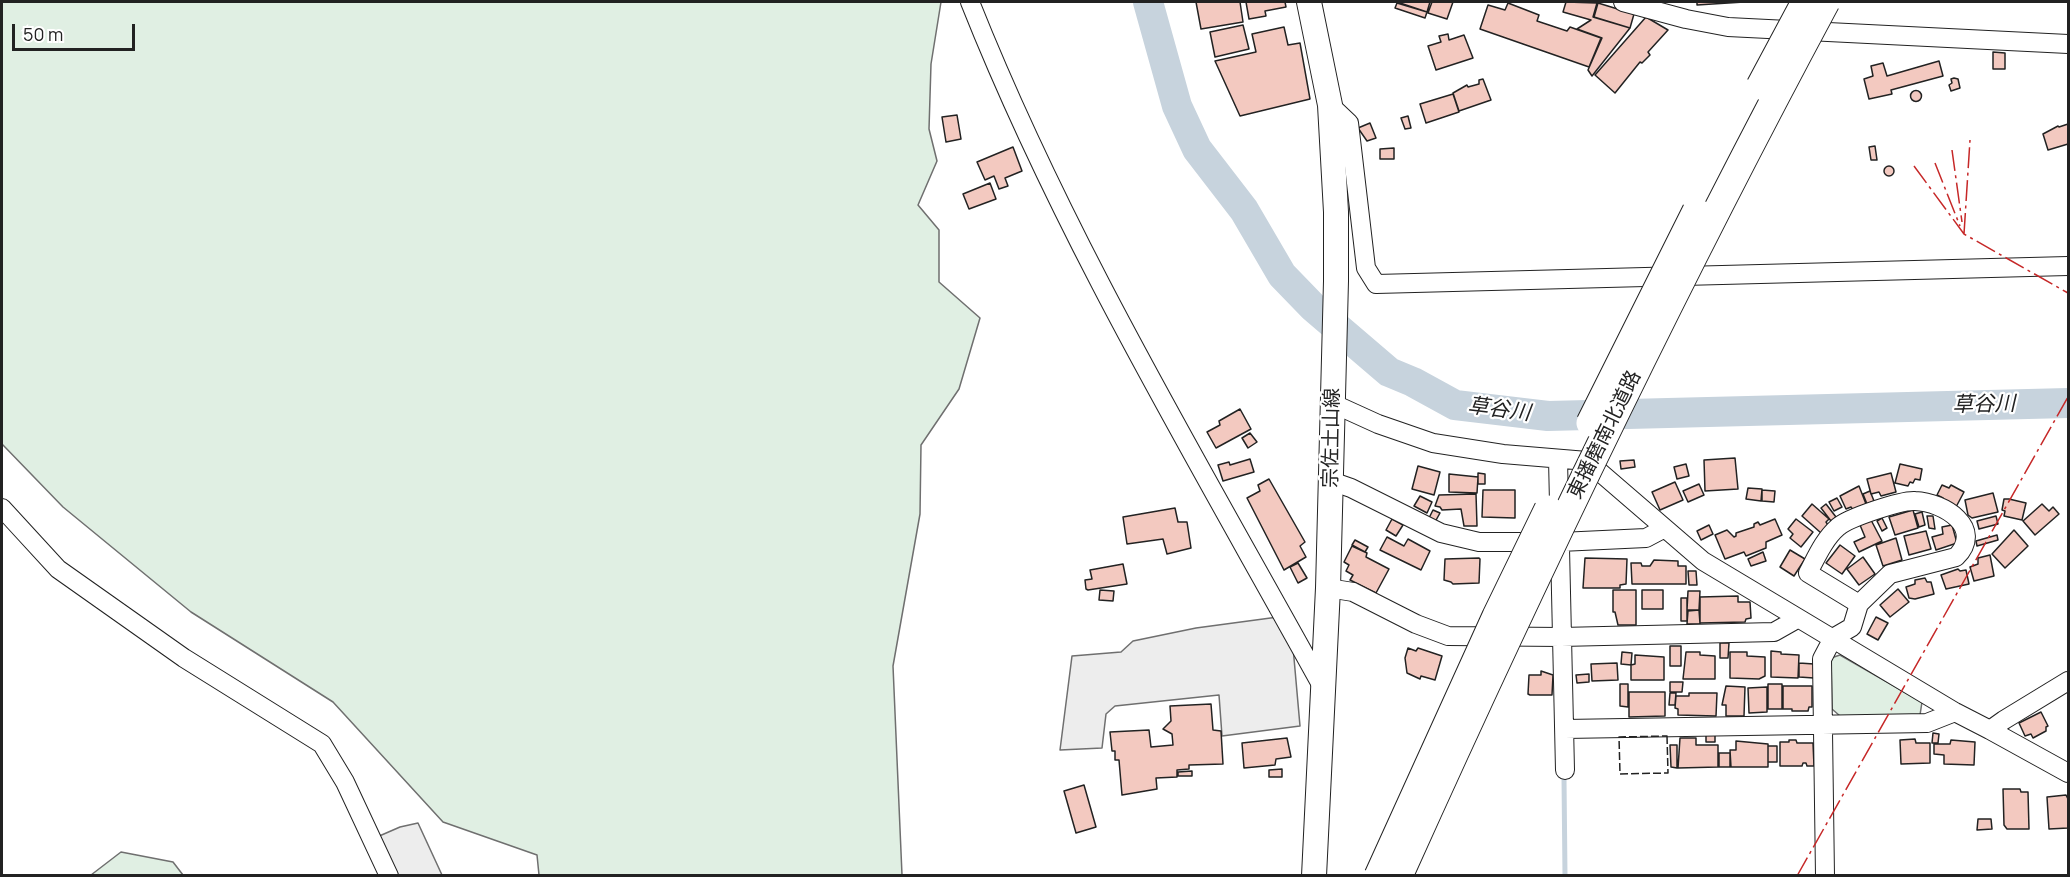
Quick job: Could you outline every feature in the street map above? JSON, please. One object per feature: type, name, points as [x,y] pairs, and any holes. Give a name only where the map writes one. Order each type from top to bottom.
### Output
[{"type":"highway","name":"東播磨南北道路","points":[[1378,876],[1496,616],[1566,472],[1709,184],[1805,2]]},
{"type":"highway","name":"東播磨南北道路","points":[[1399,876],[1512,627],[1582,481],[1730,184],[1826,2]]},
{"type":"main road","name":"宗佐土山線","points":[[1309,2],[1330,105],[1336,212],[1334,394],[1328,588],[1314,876]]},
{"type":"street","points":[[970,2],[1000,78],[1092,269],[1323,688]]},
{"type":"street","points":[[1623,2],[1686,20],[1728,27],[2068,44]]},
{"type":"street","points":[[1330,105],[1349,123],[1366,268],[1376,284],[2068,266]]},
{"type":"street","points":[[1334,394],[1378,424],[1433,443],[1503,454],[1587,461],[1702,561],[1955,712],[2068,773]]},
{"type":"street","points":[[1558,459],[1565,770]]},
{"type":"street","points":[[1331,481],[1351,488],[1441,533],[1479,542],[1560,542],[1646,538],[1663,529]]},
{"type":"street","points":[[1826,876],[1822,658],[1833,638],[1852,627],[1859,604],[1890,574],[1956,557],[1967,542],[1962,522],[1940,508],[1917,501],[1891,504],[1839,526],[1824,542],[1808,573],[1859,604]]},
{"type":"street","points":[[2,508],[58,569],[184,658],[322,744],[345,782],[389,876]]},
{"type":"street","points":[[1328,588],[1353,592],[1416,624],[1448,636],[1561,637],[1774,632],[1797,619]]},
{"type":"street","points":[[1990,730],[2068,681]]},
{"type":"street","points":[[1565,729],[1927,723],[1955,712]]},
{"type":"green space","points":[[2,2],[941,2],[931,64],[929,129],[937,161],[918,205],[939,230],[939,282],[980,318],[959,389],[921,445],[920,514],[893,666],[902,875],[539,875],[537,855],[443,822],[333,702],[191,612],[63,507],[2,444]]},
{"type":"green space","points":[[1840,655],[1922,702],[1920,715],[1840,716],[1832,709],[1831,658]]},
{"type":"green space","points":[[121,852],[173,862],[183,875],[91,875]]},
{"type":"shaded area","points":[[1278,617],[1293,647],[1300,726],[1222,736],[1219,695],[1115,706],[1106,714],[1102,748],[1060,750],[1072,656],[1121,652],[1133,641],[1196,628]]},
{"type":"shaded area","points":[[418,823],[442,875],[396,875],[377,837],[400,827]]},
{"type":"building","points":[[1196,2],[1240,2],[1243,22],[1201,29]]},
{"type":"building","points":[[1246,2],[1285,2],[1286,7],[1265,11],[1266,16],[1249,19]]},
{"type":"building","points":[[1397,2],[1430,2],[1427,12]]},
{"type":"building","points":[[1432,2],[1453,2],[1447,19],[1428,13]]},
{"type":"building","points":[[1566,2],[1597,3],[1593,17],[1630,28],[1592,76],[1588,70],[1602,38],[1577,29],[1591,20],[1563,12]]},
{"type":"building","points":[[1697,2],[1744,2],[1697,5]]},
{"type":"building","points":[[1397,3],[1427,12],[1425,18],[1395,8]]},
{"type":"building","points":[[1508,3],[1539,15],[1537,21],[1567,31],[1570,27],[1601,38],[1589,67],[1480,29],[1488,5],[1505,10]]},
{"type":"building","points":[[1598,3],[1634,14],[1630,28],[1594,17]]},
{"type":"building","points":[[1646,17],[1668,30],[1648,52],[1650,55],[1642,63],[1640,62],[1615,93],[1595,75]]},
{"type":"building","points":[[1243,25],[1249,49],[1215,57],[1210,32]]},
{"type":"building","points":[[1284,27],[1288,45],[1300,43],[1310,99],[1240,116],[1215,61],[1256,52],[1252,34]]},
{"type":"building","points":[[1448,34],[1449,40],[1464,35],[1473,58],[1436,70],[1428,46],[1441,42],[1439,36]]},
{"type":"building","points":[[1993,52],[2005,53],[2005,69],[1993,69]]},
{"type":"building","points":[[1939,61],[1943,76],[1891,90],[1892,94],[1869,99],[1864,79],[1873,76],[1871,66],[1883,63],[1887,76]]},
{"type":"building","points":[[1483,79],[1491,100],[1459,111],[1453,93],[1467,85],[1468,87],[1479,84],[1479,80]]},
{"type":"building","points":[[1951,79],[1958,79],[1960,88],[1951,91],[1949,85],[1952,83]]},
{"type":"building","points":[[1916,91],[1920,92],[1920,100],[1916,101],[1912,100],[1911,96],[1912,92]]},
{"type":"building","points":[[1453,94],[1459,112],[1426,123],[1420,104]]},
{"type":"building","points":[[957,115],[961,139],[946,142],[942,117]]},
{"type":"building","points":[[1408,116],[1411,128],[1405,129],[1401,118]]},
{"type":"building","points":[[1370,123],[1376,138],[1367,141],[1358,128]]},
{"type":"building","points":[[2068,124],[2068,144],[2048,150],[2043,134],[2058,126]]},
{"type":"building","points":[[1875,146],[1877,160],[1871,160],[1869,147]]},
{"type":"building","points":[[1013,147],[1022,171],[1005,178],[1008,186],[999,189],[994,176],[985,180],[977,162]]},
{"type":"building","points":[[1394,148],[1394,159],[1380,159],[1380,149]]},
{"type":"building","points":[[1889,166],[1893,167],[1893,175],[1889,176],[1885,175],[1884,171],[1885,167]]},
{"type":"building","points":[[990,183],[996,199],[969,209],[963,194]]},
{"type":"building","points":[[1240,409],[1251,429],[1216,448],[1207,432],[1220,425],[1219,421]]},
{"type":"building","points":[[1250,433],[1257,442],[1248,448],[1242,438]]},
{"type":"building","points":[[1735,458],[1738,489],[1705,491],[1704,460]]},
{"type":"building","points":[[1250,459],[1254,472],[1223,481],[1218,465],[1229,462],[1230,465]]},
{"type":"building","points":[[1634,460],[1635,467],[1621,469],[1620,461]]},
{"type":"building","points":[[1686,464],[1689,476],[1677,479],[1674,467]]},
{"type":"building","points":[[1900,464],[1922,469],[1920,480],[1915,479],[1908,486],[1895,483]]},
{"type":"building","points":[[1418,466],[1440,472],[1434,495],[1412,489]]},
{"type":"building","points":[[1478,473],[1485,474],[1485,484],[1478,484]]},
{"type":"building","points":[[1891,473],[1896,492],[1881,496],[1879,492],[1871,494],[1867,479]]},
{"type":"building","points":[[1449,474],[1478,477],[1477,493],[1449,492]]},
{"type":"building","points":[[1269,479],[1305,542],[1300,546],[1306,557],[1284,570],[1247,498],[1260,491],[1258,485]]},
{"type":"building","points":[[1675,482],[1683,500],[1660,510],[1652,492]]},
{"type":"building","points":[[1699,484],[1704,495],[1688,502],[1683,491]]},
{"type":"building","points":[[1942,485],[1949,488],[1951,485],[1964,492],[1956,507],[1937,495]]},
{"type":"building","points":[[1859,486],[1866,504],[1853,510],[1851,507],[1846,509],[1840,496]]},
{"type":"building","points":[[1748,488],[1762,489],[1761,501],[1746,499]]},
{"type":"building","points":[[1483,490],[1515,490],[1515,518],[1482,517]]},
{"type":"building","points":[[1762,490],[1775,491],[1774,502],[1762,501]]},
{"type":"building","points":[[1870,491],[1874,501],[1867,504],[1863,494]]},
{"type":"building","points":[[1993,493],[1998,512],[1972,518],[1968,515],[1965,500]]},
{"type":"building","points":[[1476,494],[1477,526],[1464,526],[1461,509],[1442,510],[1435,506],[1439,495]]},
{"type":"building","points":[[1420,496],[1432,502],[1427,513],[1414,506]]},
{"type":"building","points":[[1837,498],[1842,507],[1834,511],[1829,502]]},
{"type":"building","points":[[2004,499],[2026,503],[2022,520],[2004,516],[2005,511],[2002,510]]},
{"type":"building","points":[[1812,504],[1829,519],[1826,522],[1828,525],[1821,533],[1802,516]]},
{"type":"building","points":[[1826,504],[1836,517],[1831,521],[1821,508]]},
{"type":"building","points":[[2042,504],[2049,511],[2053,507],[2059,514],[2035,535],[2023,521]]},
{"type":"building","points":[[1175,508],[1178,522],[1187,522],[1191,548],[1167,554],[1163,539],[1127,544],[1123,517]]},
{"type":"building","points":[[1433,510],[1440,513],[1435,522],[1429,518]]},
{"type":"building","points":[[1913,510],[1918,528],[1895,535],[1889,517]]},
{"type":"building","points":[[1922,512],[1925,525],[1919,527],[1915,514]]},
{"type":"building","points":[[1927,516],[1933,516],[1935,529],[1929,528]]},
{"type":"building","points":[[1996,516],[1998,524],[1979,529],[1977,521]]},
{"type":"building","points":[[1882,518],[1887,528],[1882,531],[1877,521]]},
{"type":"building","points":[[1392,519],[1403,525],[1396,536],[1386,530]]},
{"type":"building","points":[[1775,519],[1782,535],[1766,542],[1766,548],[1746,556],[1744,552],[1725,559],[1715,535],[1727,530],[1734,537],[1736,533],[1754,527],[1754,524],[1758,522],[1760,525]]},
{"type":"building","points":[[1796,519],[1813,532],[1801,547],[1790,538],[1793,534],[1788,529]]},
{"type":"building","points":[[1871,520],[1882,541],[1859,552],[1854,542],[1865,537],[1860,525]]},
{"type":"building","points":[[1709,525],[1713,534],[1701,540],[1697,531]]},
{"type":"building","points":[[1952,525],[1957,543],[1936,550],[1932,537],[1943,534],[1942,527]]},
{"type":"building","points":[[2014,530],[2028,546],[2005,568],[1992,554]]},
{"type":"building","points":[[1926,531],[1931,549],[1909,555],[1904,536]]},
{"type":"building","points":[[1997,535],[1998,540],[1977,546],[1976,541]]},
{"type":"building","points":[[1387,537],[1404,546],[1408,539],[1430,551],[1421,570],[1380,550]]},
{"type":"building","points":[[1896,538],[1902,560],[1883,566],[1876,545]]},
{"type":"building","points":[[1355,540],[1368,547],[1365,552],[1352,545]]},
{"type":"building","points":[[1840,545],[1855,556],[1842,574],[1826,563]]},
{"type":"building","points":[[1352,546],[1367,553],[1366,557],[1389,569],[1376,593],[1350,580],[1353,575],[1346,571],[1349,565],[1344,562]]},
{"type":"building","points":[[1790,550],[1805,559],[1794,576],[1780,567]]},
{"type":"building","points":[[1763,552],[1766,561],[1751,566],[1748,559]]},
{"type":"building","points":[[1990,555],[1994,576],[1974,581],[1970,567],[1978,564],[1978,558]]},
{"type":"building","points":[[1863,557],[1875,574],[1859,585],[1847,569]]},
{"type":"building","points":[[1479,558],[1479,583],[1453,584],[1444,580],[1445,559]]},
{"type":"building","points":[[1585,558],[1627,559],[1626,584],[1620,585],[1620,588],[1583,588]]},
{"type":"building","points":[[1654,560],[1678,561],[1678,566],[1686,566],[1686,584],[1632,584],[1631,563],[1650,566]]},
{"type":"building","points":[[1298,563],[1307,578],[1298,583],[1290,567]]},
{"type":"building","points":[[1123,564],[1127,584],[1086,589],[1085,580],[1092,579],[1090,570]]},
{"type":"building","points":[[1958,569],[1966,570],[1969,584],[1946,589],[1941,575]]},
{"type":"building","points":[[1688,571],[1696,571],[1697,585],[1689,585]]},
{"type":"building","points":[[1925,578],[1927,582],[1931,582],[1934,594],[1915,599],[1909,598],[1906,587],[1915,584],[1915,580]]},
{"type":"building","points":[[1898,589],[1909,602],[1890,617],[1880,605]]},
{"type":"building","points":[[1100,590],[1114,591],[1113,601],[1099,600]]},
{"type":"building","points":[[1613,590],[1636,590],[1636,625],[1618,625],[1615,612],[1613,612]]},
{"type":"building","points":[[1642,590],[1663,590],[1663,609],[1642,609]]},
{"type":"building","points":[[1688,591],[1700,591],[1699,610],[1687,610]]},
{"type":"building","points":[[1738,596],[1738,602],[1750,602],[1751,618],[1746,619],[1745,622],[1700,623],[1700,597]]},
{"type":"building","points":[[1681,598],[1687,598],[1687,621],[1681,621]]},
{"type":"building","points":[[1699,610],[1700,624],[1687,624],[1688,611]]},
{"type":"building","points":[[1876,617],[1888,623],[1878,640],[1867,634]]},
{"type":"building","points":[[1720,643],[1729,643],[1728,658],[1720,658]]},
{"type":"building","points":[[1670,646],[1681,646],[1681,666],[1670,666]]},
{"type":"building","points":[[1408,648],[1416,651],[1418,648],[1442,656],[1435,680],[1421,676],[1420,679],[1407,673],[1405,658]]},
{"type":"building","points":[[1771,651],[1799,655],[1798,678],[1771,677]]},
{"type":"building","points":[[1622,652],[1632,653],[1631,665],[1621,664]]},
{"type":"building","points":[[1686,652],[1700,652],[1700,655],[1715,656],[1715,679],[1683,679]]},
{"type":"building","points":[[1730,652],[1747,652],[1747,656],[1765,657],[1765,676],[1759,679],[1730,678]]},
{"type":"building","points":[[1635,655],[1664,657],[1664,680],[1631,680],[1631,665],[1635,664]]},
{"type":"building","points":[[1617,663],[1618,680],[1592,681],[1591,664]]},
{"type":"building","points":[[1799,663],[1814,664],[1814,678],[1799,677]]},
{"type":"building","points":[[1541,671],[1553,675],[1552,695],[1528,694],[1529,675],[1541,675]]},
{"type":"building","points":[[1589,674],[1589,682],[1577,683],[1576,675]]},
{"type":"building","points":[[1670,682],[1683,682],[1682,692],[1670,692]]},
{"type":"building","points":[[1620,684],[1628,684],[1628,707],[1620,706]]},
{"type":"building","points":[[1768,684],[1782,684],[1782,709],[1768,709]]},
{"type":"building","points":[[1726,686],[1745,687],[1744,716],[1726,716],[1726,705],[1722,705]]},
{"type":"building","points":[[1783,686],[1812,686],[1812,707],[1809,707],[1808,711],[1783,709]]},
{"type":"building","points":[[1767,687],[1767,712],[1749,713],[1748,688]]},
{"type":"building","points":[[1629,692],[1665,692],[1665,716],[1629,717]]},
{"type":"building","points":[[1670,693],[1676,693],[1675,705],[1669,705]]},
{"type":"building","points":[[1689,693],[1717,693],[1716,716],[1678,715],[1678,709],[1675,708],[1676,696],[1689,696]]},
{"type":"building","points":[[1211,704],[1213,730],[1221,731],[1223,764],[1189,765],[1189,769],[1177,770],[1177,777],[1156,778],[1157,789],[1122,795],[1119,760],[1115,760],[1115,751],[1112,751],[1110,732],[1149,730],[1151,747],[1173,745],[1172,734],[1163,729],[1171,721],[1170,706]]},
{"type":"building","points":[[2041,712],[2048,726],[2046,731],[2033,738],[2031,734],[2025,736],[2019,723]]},
{"type":"building","points":[[1933,733],[1939,734],[1938,743],[1932,743]]},
{"type":"building","points":[[1706,735],[1715,735],[1715,742],[1706,742]]},
{"type":"building","points":[[1287,738],[1291,757],[1276,759],[1275,765],[1244,768],[1242,743]]},
{"type":"building","points":[[1680,738],[1696,738],[1696,745],[1718,745],[1718,767],[1678,768]]},
{"type":"building","points":[[1915,739],[1916,743],[1930,743],[1930,763],[1901,764],[1900,740]]},
{"type":"building","points":[[1789,740],[1796,740],[1797,743],[1813,743],[1814,766],[1807,766],[1803,763],[1802,766],[1780,766],[1780,742],[1789,742]]},
{"type":"building","points":[[1951,740],[1975,742],[1974,765],[1944,764],[1944,755],[1934,754],[1934,744],[1950,744]]},
{"type":"building","points":[[1736,741],[1768,744],[1768,767],[1731,767],[1730,750],[1736,750]]},
{"type":"building","points":[[1670,745],[1677,745],[1677,768],[1671,767]]},
{"type":"building","points":[[1768,746],[1777,746],[1777,762],[1768,762]]},
{"type":"building","points":[[1719,753],[1730,753],[1730,767],[1719,767]]},
{"type":"building","points":[[1282,769],[1282,777],[1269,777],[1269,770]]},
{"type":"building","points":[[1192,771],[1192,776],[1178,776],[1178,772]]},
{"type":"building","points":[[1084,785],[1096,827],[1076,833],[1064,791]]},
{"type":"building","points":[[2003,789],[2020,789],[2021,792],[2028,792],[2029,829],[2007,829],[2004,825]]},
{"type":"building","points":[[2066,795],[2068,828],[2049,829],[2047,797]]},
{"type":"building","points":[[1978,819],[1991,819],[1992,829],[1977,830]]},
{"type":"waterway","name":"草谷川","points":[[1148,2],[1177,106],[1197,149],[1244,210],[1282,275],[1313,307],[1389,372],[1455,405],[1548,416],[2068,403]]},
{"type":"waterway","points":[[1564,778],[1565,876]]},
{"type":"fence","points":[[1667,736],[1668,773],[1620,774],[1619,737],[1667,736]]},
{"type":"power","points":[[1964,234],[1970,140]]},
{"type":"power","points":[[1952,150],[1962,222]]},
{"type":"power","points":[[1935,163],[1960,226]]},
{"type":"power","points":[[1914,166],[1964,234],[2068,293]]},
{"type":"power","points":[[1797,876],[2068,397]]}]
